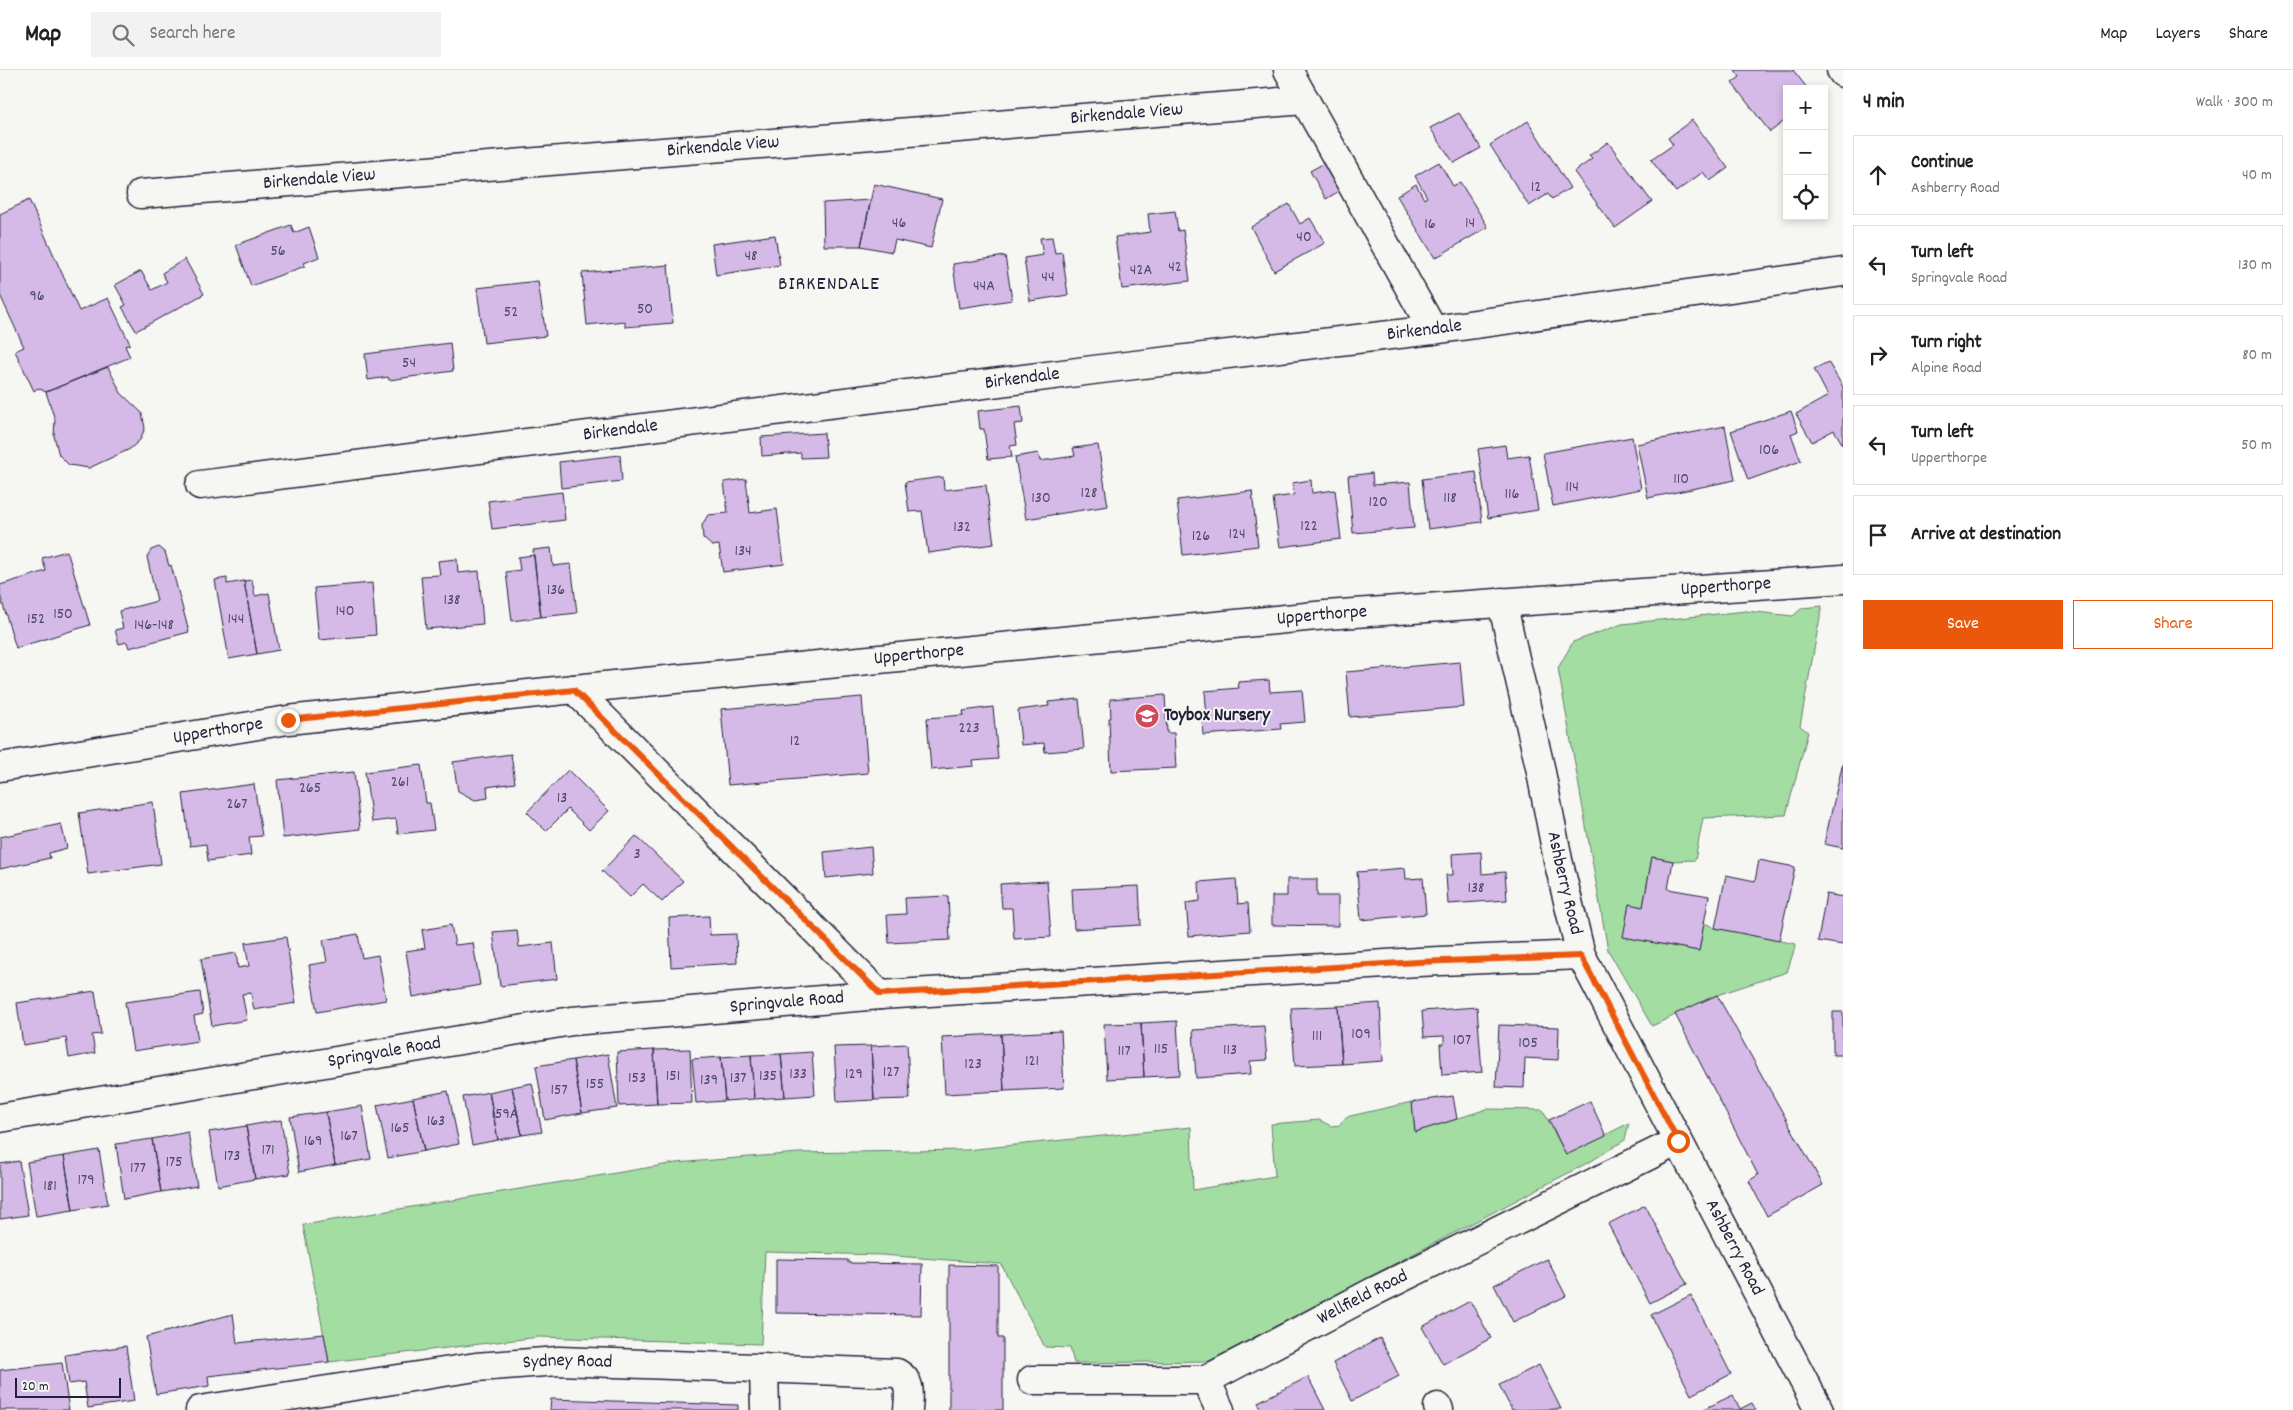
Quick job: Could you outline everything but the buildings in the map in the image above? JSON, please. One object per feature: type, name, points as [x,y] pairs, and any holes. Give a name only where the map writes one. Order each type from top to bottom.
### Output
[{"type":"street","points":[[1288,70],[1433,330]]},
{"type":"street","name":"Birkendale View","points":[[141,194],[1305,100]]},
{"type":"street","name":"Birkendale","points":[[200,485],[1081,372],[1433,330],[1843,272]]},
{"type":"street","name":"Upperthorpe","points":[[0,767],[288,720],[574,690],[1326,616],[1843,579]]},
{"type":"street","name":"Ashberry Road","points":[[1502,602],[1540,766],[1558,860],[1581,956],[1819,1410]]},
{"type":"street","points":[[574,690],[880,994]]},
{"type":"street","name":"Springvale Road","points":[[0,1118],[572,1021],[880,994],[1418,962],[1581,956]]},
{"type":"street","name":"Wellfield Road","points":[[1032,1380],[1206,1380],[1375,1291],[1678,1141]]},
{"type":"street","name":"Sydney Road","points":[[200,1410],[476,1366],[559,1361],[897,1373],[903,1376],[909,1386],[908,1410]]},
{"type":"street","points":[[764,1368],[764,1410]]},
{"type":"street","points":[[1206,1380],[1220,1410]]},
{"type":"green space","points":[[1822,606],[1800,726],[1808,732],[1786,815],[1703,818],[1695,860],[1673,861],[1652,857],[1643,907],[1629,905],[1624,937],[1699,951],[1704,923],[1715,928],[1796,944],[1787,972],[1717,995],[1652,1026],[1608,950],[1558,668],[1573,642],[1622,624],[1746,611],[1793,616],[1802,608]]},
{"type":"green space","points":[[1412,1102],[1415,1132],[1487,1109],[1543,1110],[1566,1155],[1629,1123],[1625,1140],[1593,1160],[1209,1361],[1074,1363],[1070,1348],[1045,1347],[1001,1264],[882,1255],[765,1252],[761,1344],[539,1337],[329,1362],[303,1225],[676,1163],[799,1153],[966,1150],[1191,1127],[1193,1190],[1275,1176],[1271,1124],[1319,1120],[1331,1126],[1340,1125],[1346,1117]]},
{"type":"place","name":"Toybox Nursery","points":[[1147,716]]},
{"type":"district","name":"BIRKENDALE","points":[[829,285]]},
{"type":"route","points":[[288,720],[574,690],[880,994],[1418,962],[1581,956],[1678,1141]]}]
